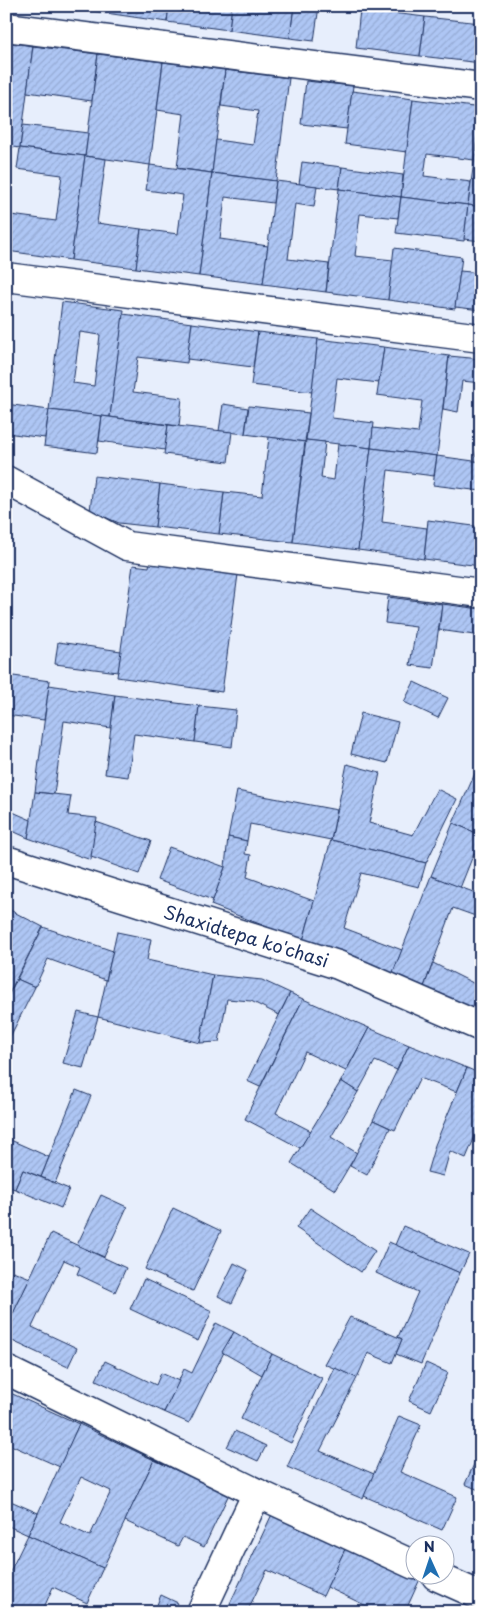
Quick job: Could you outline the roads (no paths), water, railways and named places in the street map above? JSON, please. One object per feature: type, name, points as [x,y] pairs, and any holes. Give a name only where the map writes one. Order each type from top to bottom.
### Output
[{"type":"street","points":[[6,26],[481,87]]},
{"type":"street","points":[[6,276],[481,338]]},
{"type":"street","points":[[6,480],[127,546],[481,593]]},
{"type":"street","name":"Shaxidtepa ko'chasi","points":[[6,860],[338,965],[481,1028]]},
{"type":"street","points":[[6,1370],[257,1493],[404,1560]]},
{"type":"street","points":[[201,1612],[257,1493]]},
{"type":"street","points":[[454,1584],[481,1596]]}]
